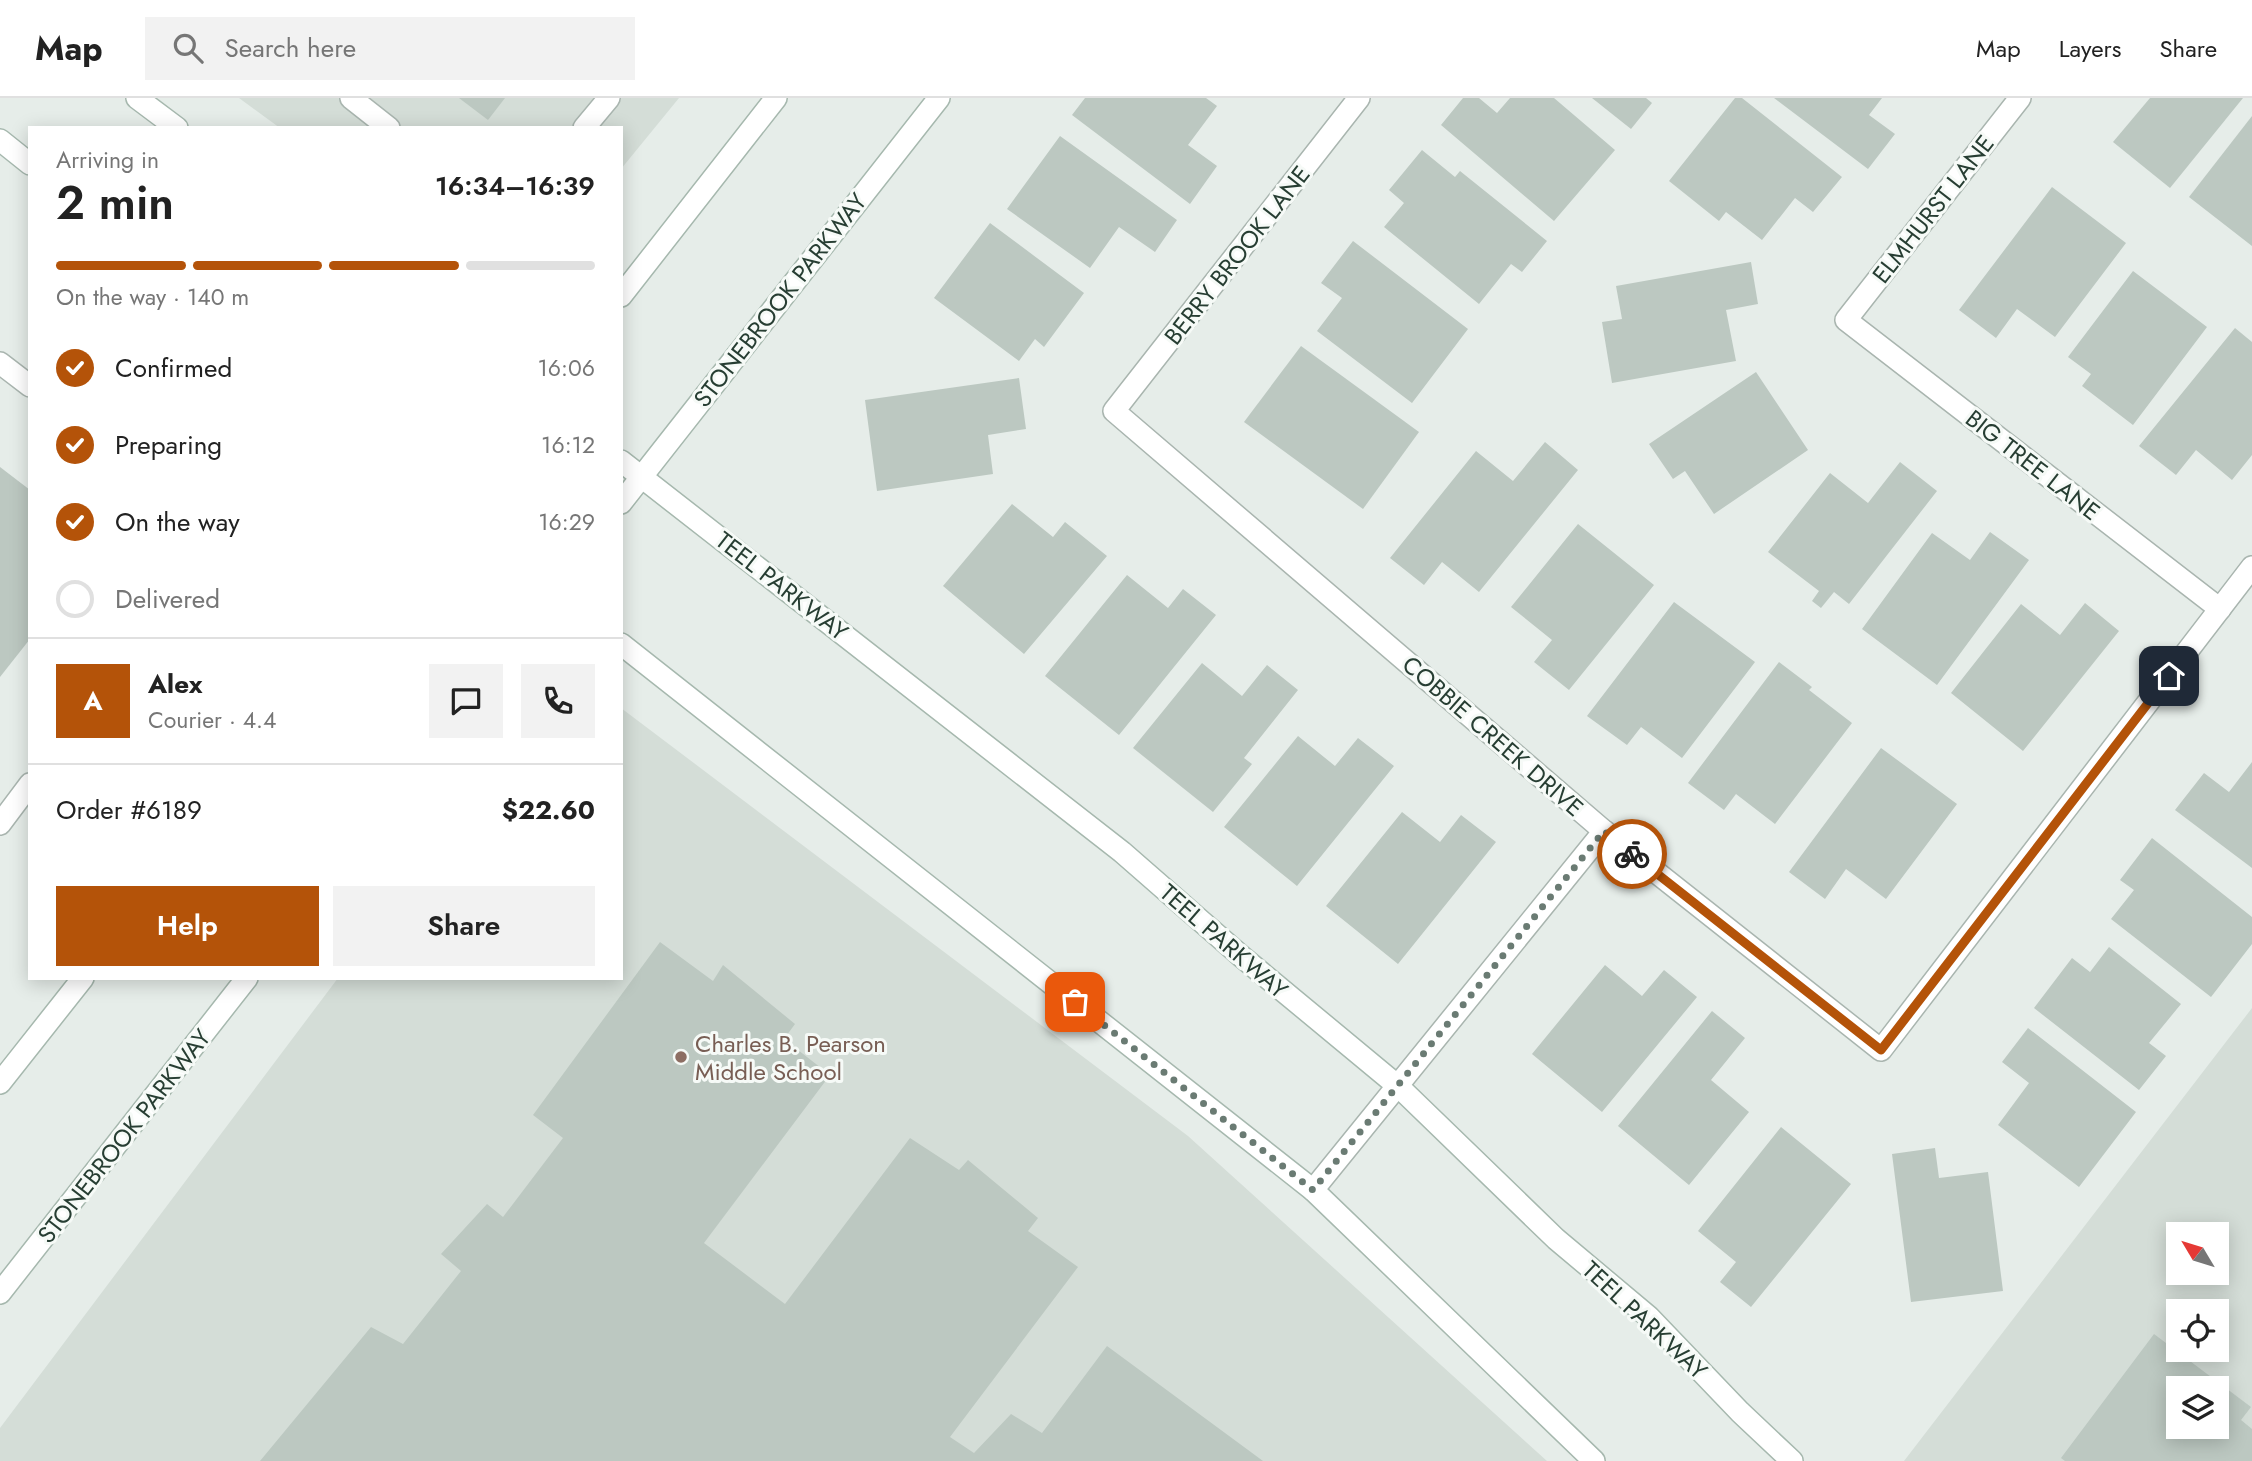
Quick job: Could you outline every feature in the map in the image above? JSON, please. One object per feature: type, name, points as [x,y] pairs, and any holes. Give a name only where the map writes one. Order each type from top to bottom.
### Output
[{"type":"main road","points":[[137,98],[174,126]]},
{"type":"main road","points":[[351,98],[386,126]]},
{"type":"main road","points":[[586,126],[609,98]]},
{"type":"main road","points":[[623,293],[776,98]]},
{"type":"main road","name":"STONEBROOK PARKWAY","points":[[623,501],[939,98]]},
{"type":"main road","name":"BERRY BROOK LANE","points":[[1114,411],[1359,98]]},
{"type":"main road","name":"ELMHURST LANE","points":[[1846,320],[2020,98]]},
{"type":"main road","points":[[0,140],[28,162]]},
{"type":"main road","name":"BIG TREE LANE","points":[[1846,320],[2220,609]]},
{"type":"main road","points":[[0,363],[28,384]]},
{"type":"main road","name":"COBBIE CREEK DRIVE","points":[[1114,411],[1604,831],[1881,1050],[2220,609]]},
{"type":"main road","name":"TEEL PARKWAY","points":[[623,463],[1122,852],[1241,957],[1398,1087],[1556,1239],[1649,1317],[1740,1412],[1792,1461]]},
{"type":"main road","points":[[2220,609],[2252,567]]},
{"type":"main road","points":[[623,646],[1313,1190],[1594,1461]]},
{"type":"main road","points":[[0,824],[28,787]]},
{"type":"main road","points":[[1313,1190],[1604,831]]},
{"type":"main road","points":[[0,1083],[81,980]]},
{"type":"main road","name":"STONEBROOK PARKWAY","points":[[0,1293],[245,980]]},
{"type":"shaded area","points":[[239,98],[679,98],[623,167],[623,126],[277,126]]},
{"type":"shaded area","name":"Charles B. Pearson Middle School","points":[[623,710],[1188,1136],[1547,1461],[0,1461],[0,1428],[336,980],[623,980]]},
{"type":"shaded area","points":[[2252,1008],[2252,1461],[1904,1461]]},
{"type":"building","points":[[459,98],[505,98],[488,120]]},
{"type":"building","points":[[1085,98],[1206,98],[1217,106],[1188,145],[1217,166],[1190,204],[1072,115]]},
{"type":"building","points":[[1463,98],[1479,98],[1497,113],[1510,98],[1554,98],[1615,150],[1554,221],[1441,125]]},
{"type":"building","points":[[1592,98],[1646,98],[1652,103],[1631,129]]},
{"type":"building","points":[[1735,98],[1742,98],[1842,177],[1813,212],[1795,198],[1762,240],[1726,212],[1719,221],[1669,181]]},
{"type":"building","points":[[1774,98],[1882,98],[1869,115],[1895,134],[1868,169]]},
{"type":"building","points":[[2150,98],[2243,98],[2170,188],[2113,142]]},
{"type":"building","points":[[2252,116],[2252,246],[2189,197]]},
{"type":"building","points":[[1060,136],[1177,220],[1155,252],[1119,227],[1090,268],[1007,209]]},
{"type":"building","points":[[1422,150],[1455,177],[1460,171],[1547,241],[1522,272],[1511,264],[1479,304],[1384,227],[1404,203],[1389,190]]},
{"type":"building","points":[[2052,187],[2126,243],[2055,337],[2017,309],[1996,338],[1959,310]]},
{"type":"building","points":[[990,223],[1084,293],[1044,347],[1035,339],[1019,361],[934,298]]},
{"type":"building","points":[[1353,241],[1468,329],[1412,403],[1317,331],[1342,298],[1321,283]]},
{"type":"building","points":[[1751,262],[1758,304],[1726,310],[1736,361],[1612,383],[1602,322],[1622,319],[1616,286]]},
{"type":"building","points":[[2133,271],[2207,327],[2133,425],[2082,386],[2091,374],[2068,357]]},
{"type":"building","points":[[2235,328],[2252,342],[2252,455],[2232,480],[2196,450],[2176,475],[2139,446]]},
{"type":"building","points":[[1301,346],[1419,432],[1363,509],[1244,422]]},
{"type":"building","points":[[1756,372],[1808,450],[1714,514],[1685,471],[1673,479],[1649,444]]},
{"type":"building","points":[[1019,378],[1026,429],[988,435],[993,474],[877,491],[865,400]]},
{"type":"building","points":[[1545,442],[1578,470],[1479,592],[1442,562],[1424,585],[1390,558],[1476,451],[1513,481]]},
{"type":"building","points":[[1900,462],[1937,491],[1849,604],[1834,592],[1821,608],[1812,601],[1819,591],[1768,552],[1830,473],[1868,503]]},
{"type":"building","points":[[0,467],[28,488],[28,642],[0,677]]},
{"type":"building","points":[[1012,504],[1053,537],[1065,522],[1107,556],[1024,654],[943,586]]},
{"type":"building","points":[[1578,524],[1654,585],[1569,690],[1534,662],[1552,640],[1511,607]]},
{"type":"building","points":[[1990,532],[2029,560],[1937,685],[1862,629],[1932,533],[1970,560]]},
{"type":"building","points":[[1127,575],[1168,608],[1183,589],[1216,615],[1119,735],[1045,676]]},
{"type":"building","points":[[1674,602],[1755,662],[1682,758],[1641,727],[1627,745],[1587,716]]},
{"type":"building","points":[[2085,603],[2119,631],[2023,751],[1951,693],[2021,604],[2060,635]]},
{"type":"building","points":[[1779,662],[1812,687],[1809,690],[1852,723],[1775,824],[1736,794],[1724,810],[1688,783]]},
{"type":"building","points":[[1202,663],[1242,696],[1267,665],[1298,690],[1244,758],[1252,764],[1213,812],[1133,748]]},
{"type":"building","points":[[1298,736],[1335,766],[1358,738],[1394,766],[1297,886],[1224,827]]},
{"type":"building","points":[[1881,748],[1957,804],[1886,899],[1846,869],[1825,899],[1789,872]]},
{"type":"building","points":[[2252,762],[2252,868],[2175,810],[2204,773],[2229,792]]},
{"type":"building","points":[[1402,812],[1440,842],[1461,815],[1496,842],[1398,964],[1326,906]]},
{"type":"building","points":[[2152,838],[2252,917],[2252,944],[2211,997],[2111,919],[2134,890],[2120,880]]},
{"type":"building","name":"Charles B. Pearson Middle School","points":[[660,942],[713,981],[723,965],[795,1024],[784,1039],[830,1075],[704,1243],[785,1304],[910,1138],[959,1170],[968,1160],[1038,1218],[1028,1231],[1078,1267],[950,1437],[974,1453],[1011,1414],[1042,1433],[1107,1346],[1263,1461],[260,1461],[371,1327],[403,1344],[461,1271],[441,1254],[487,1204],[503,1217],[563,1138],[533,1115]]},
{"type":"building","points":[[2109,947],[2181,1004],[2149,1043],[2166,1056],[2139,1090],[2034,1008],[2072,958],[2090,972]]},
{"type":"building","points":[[1605,965],[1642,996],[1664,970],[1697,997],[1602,1112],[1532,1054]]},
{"type":"building","points":[[1712,1011],[1745,1038],[1711,1080],[1749,1112],[1689,1185],[1618,1126]]},
{"type":"building","points":[[2028,1028],[2136,1112],[2079,1187],[1998,1125],[2029,1083],[2002,1062]]},
{"type":"building","points":[[1781,1127],[1851,1184],[1751,1307],[1720,1282],[1736,1262],[1698,1231]]},
{"type":"building","points":[[1935,1148],[1939,1178],[1988,1172],[2003,1291],[1911,1302],[1892,1154]]},
{"type":"building","points":[[2154,1334],[2166,1343],[2166,1362],[2191,1362],[2210,1376],[2166,1376],[2166,1439],[2229,1439],[2229,1390],[2251,1407],[2241,1420],[2252,1429],[2252,1461],[2065,1461],[2061,1458]]},
{"type":"way so far","points":[[1075,1002],[1313,1190],[1604,831],[1632,854]]},
{"type":"place","name":"Charles B. Pearson Middle School","points":[[681,1057]]},
{"type":"route","points":[[1632,854],[1881,1050],[2169,676]]}]
